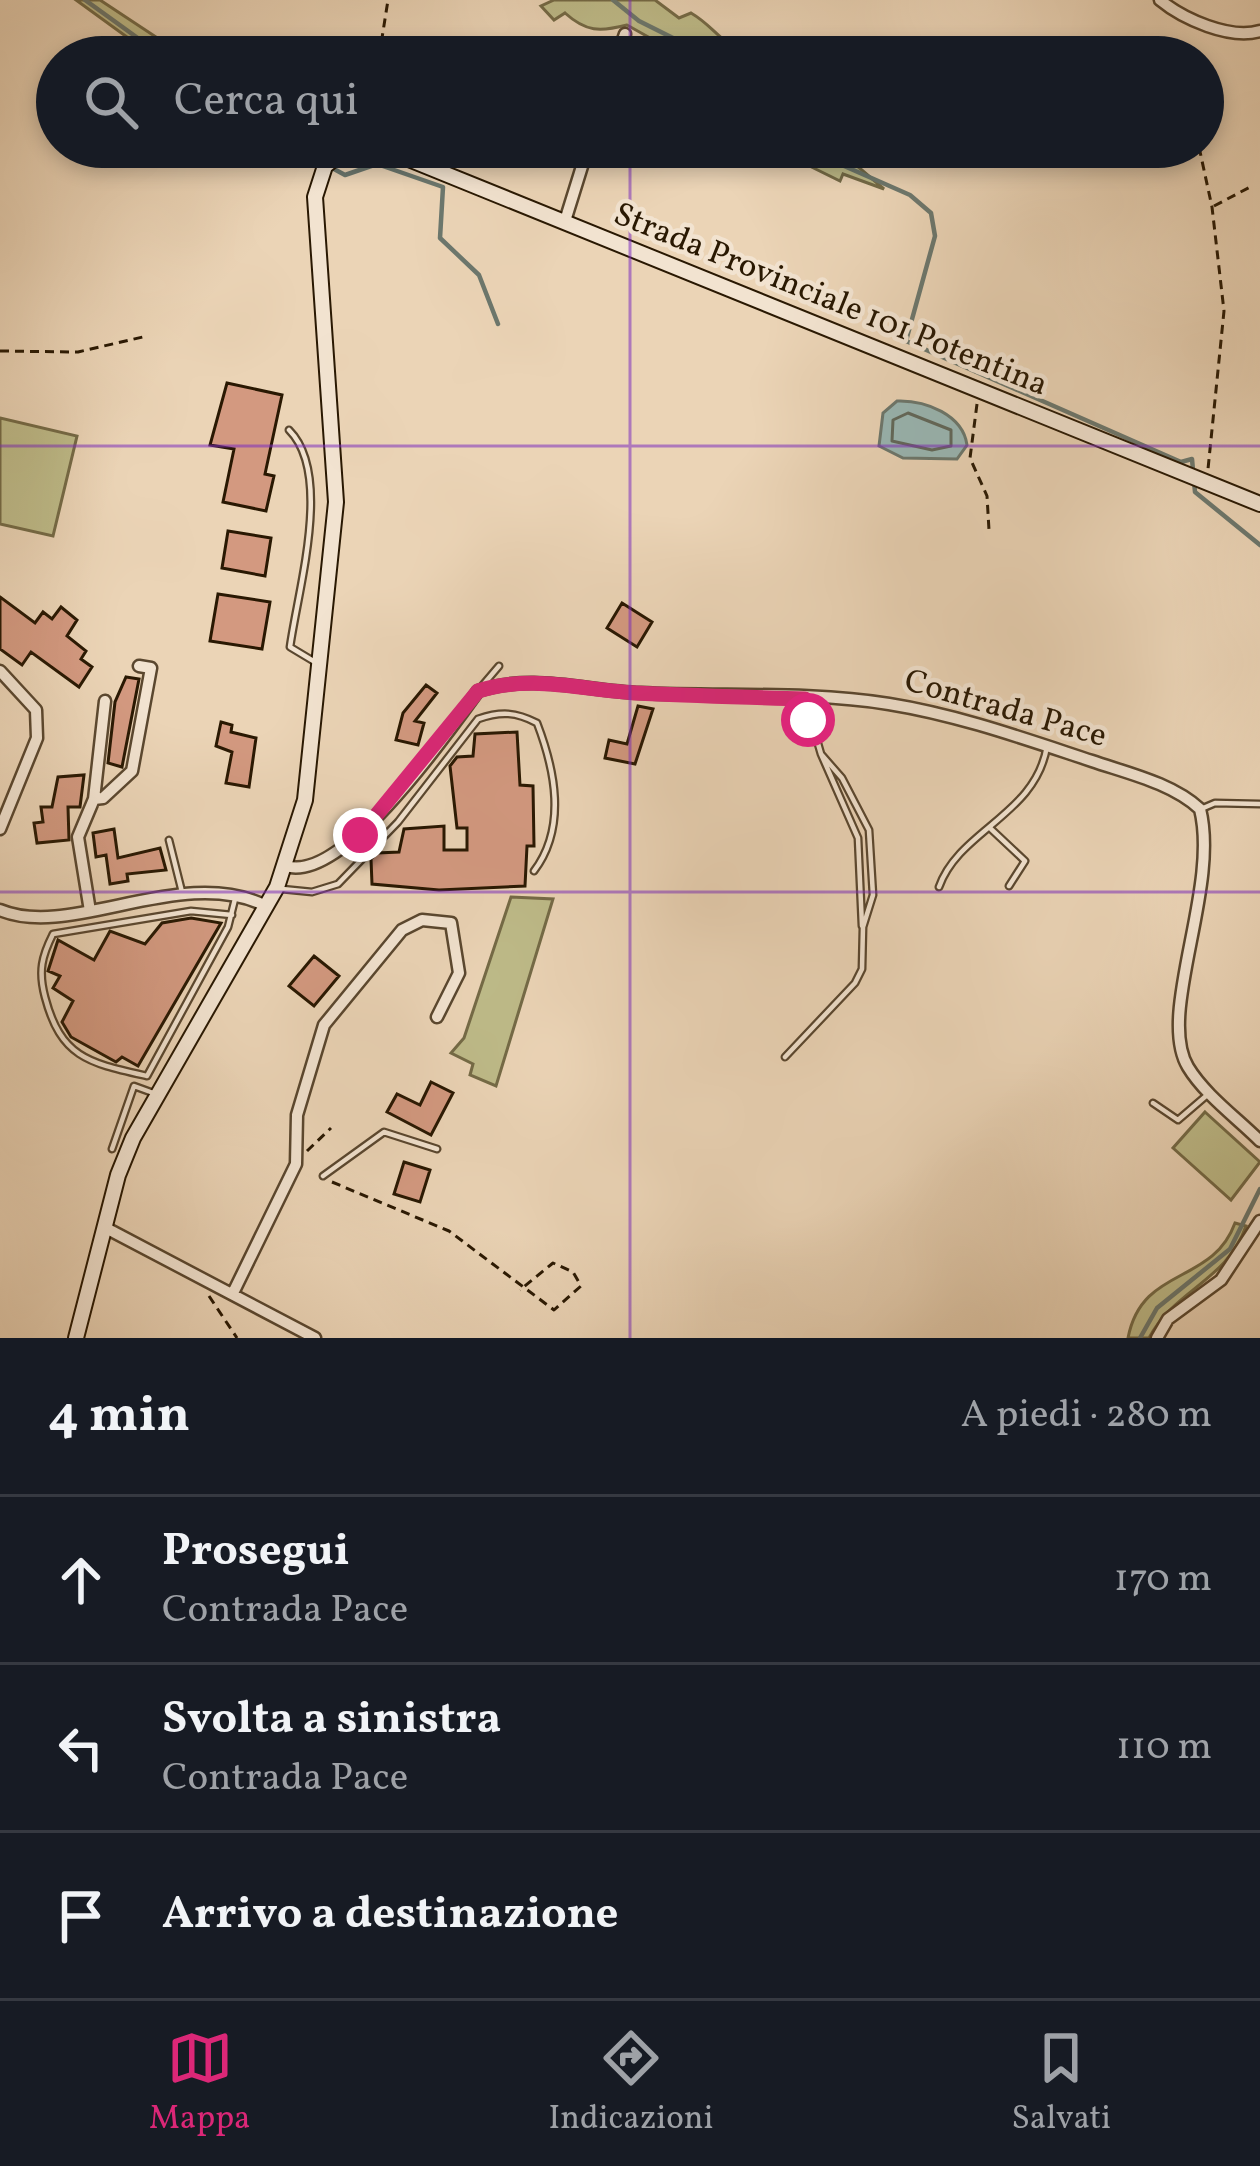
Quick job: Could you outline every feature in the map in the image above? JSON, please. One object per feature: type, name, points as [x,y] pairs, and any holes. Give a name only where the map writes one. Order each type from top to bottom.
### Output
[{"type":"main road","points":[[76,1338],[118,1175],[156,1094],[277,887],[305,800],[336,502],[315,197],[324,168]]},
{"type":"main road","name":"Strada Provinciale 101 Potentina","points":[[432,168],[1260,504]]},
{"type":"street","points":[[1160,0],[1205,24],[1249,34],[1260,31]]},
{"type":"street","points":[[565,221],[581,168]]},
{"type":"street","points":[[94,799],[104,798],[132,771],[151,668],[139,666]]},
{"type":"street","points":[[0,671],[36,710],[37,738],[0,829]]},
{"type":"street","name":"Contrada Pace","points":[[478,691],[518,681],[637,693],[842,698],[925,711],[1156,784],[1200,809]]},
{"type":"street","points":[[286,866],[316,867],[360,835],[478,691]]},
{"type":"street","points":[[89,910],[78,836],[94,799],[104,701]]},
{"type":"street","points":[[1200,809],[1207,868],[1177,1024],[1190,1070],[1260,1141]]},
{"type":"street","points":[[0,910],[22,916],[89,910],[182,892],[236,896],[266,906]]},
{"type":"street","points":[[232,1293],[296,1163],[297,1115],[324,1025],[402,930],[422,920],[451,923],[459,973],[437,1017]]},
{"type":"street","points":[[1156,1338],[1168,1318],[1221,1280],[1260,1221]]},
{"type":"street","points":[[104,1227],[314,1338]]},
{"type":"lane","points":[[289,430],[302,443],[314,476],[290,647],[320,663]]},
{"type":"lane","points":[[478,691],[499,666]]},
{"type":"lane","points":[[785,1057],[855,983],[862,969],[857,838],[821,754],[805,699]]},
{"type":"lane","points":[[277,887],[312,892],[338,884],[398,822],[478,718],[496,713],[518,713],[537,723],[547,748],[557,804],[534,871]]},
{"type":"lane","points":[[939,887],[946,867],[1036,783],[1047,746]]},
{"type":"lane","points":[[821,754],[842,778],[869,830],[873,895],[862,927]]},
{"type":"lane","points":[[1200,809],[1215,803],[1260,804]]},
{"type":"lane","points":[[991,829],[1025,861],[1009,886]]},
{"type":"lane","points":[[169,840],[182,892]]},
{"type":"lane","points":[[232,915],[191,911],[53,934],[40,958],[54,1030],[65,1045],[97,1064],[147,1076],[232,915],[236,896]]},
{"type":"lane","points":[[112,1149],[134,1086],[156,1094]]},
{"type":"lane","points":[[1153,1103],[1178,1120],[1210,1092]]},
{"type":"lane","points":[[323,1176],[385,1132],[437,1149]]},
{"type":"path","points":[[382,36],[388,0]]},
{"type":"path","points":[[1196,478],[1224,311],[1204,168]]},
{"type":"path","points":[[1212,207],[1252,186]]},
{"type":"path","points":[[0,351],[78,352],[147,336]]},
{"type":"path","points":[[982,391],[970,458],[987,496],[989,530]]},
{"type":"path","points":[[296,1163],[331,1128]]},
{"type":"path","points":[[323,1176],[374,1204],[393,1206],[449,1232],[520,1290],[554,1310],[581,1286],[573,1272],[554,1262],[520,1290]]},
{"type":"path","points":[[213,1282],[208,1297],[237,1338]]},
{"type":"shaded area","points":[[76,0],[100,0],[154,36],[126,36]]},
{"type":"shaded area","points":[[554,0],[655,0],[679,18],[691,13],[720,36],[647,36],[627,25],[594,29],[565,13],[554,20],[541,6]]},
{"type":"shaded area","points":[[814,168],[860,168],[884,189],[843,174],[840,181]]},
{"type":"shaded area","points":[[0,418],[77,436],[53,536],[0,524]]},
{"type":"shaded area","points":[[511,897],[553,899],[496,1086],[470,1075],[473,1064],[451,1053],[464,1038]]},
{"type":"shaded area","points":[[1205,1112],[1260,1162],[1231,1200],[1173,1148]]},
{"type":"shaded area","points":[[1235,1223],[1246,1226],[1214,1273],[1172,1308],[1149,1338],[1128,1338],[1147,1298],[1211,1257]]},
{"type":"water","points":[[897,401],[920,403],[951,418],[967,445],[957,459],[903,458],[879,446],[883,413]]},
{"type":"building","points":[[227,383],[282,395],[265,474],[274,476],[266,511],[223,502],[234,449],[210,445]]},
{"type":"building","points":[[228,531],[271,538],[265,576],[222,568]]},
{"type":"building","points":[[218,594],[270,602],[262,649],[210,641]]},
{"type":"building","points":[[0,597],[35,623],[43,612],[52,619],[61,607],[77,620],[67,636],[86,651],[81,659],[92,667],[79,687],[31,652],[22,665],[0,649]]},
{"type":"building","points":[[622,603],[652,622],[637,647],[607,628]]},
{"type":"building","points":[[126,677],[139,679],[122,767],[108,763],[115,702]]},
{"type":"building","points":[[426,685],[437,693],[415,721],[424,723],[418,745],[396,740],[403,713]]},
{"type":"building","points":[[638,706],[653,709],[635,764],[605,758],[609,740],[627,744]]},
{"type":"building","points":[[221,722],[232,725],[231,732],[256,738],[249,787],[226,783],[232,752],[216,746]]},
{"type":"building","points":[[517,732],[520,785],[533,786],[534,846],[527,846],[525,886],[439,890],[372,884],[371,859],[377,853],[399,852],[404,829],[444,826],[444,850],[467,850],[467,828],[457,828],[450,766],[457,757],[473,756],[475,734]]},
{"type":"building","points":[[84,775],[80,807],[68,807],[69,840],[37,843],[34,823],[43,822],[41,807],[52,807],[58,777]]},
{"type":"building","points":[[114,829],[118,858],[160,848],[166,870],[127,874],[128,881],[110,884],[106,855],[96,857],[93,833]]},
{"type":"building","points":[[191,918],[221,923],[138,1066],[122,1057],[116,1062],[71,1037],[62,1022],[73,1001],[53,988],[60,976],[48,971],[58,940],[94,960],[110,931],[145,944],[162,923]]},
{"type":"building","points":[[314,956],[339,976],[314,1006],[289,986]]},
{"type":"building","points":[[431,1082],[453,1093],[431,1135],[387,1112],[397,1094],[420,1105]]},
{"type":"building","points":[[404,1162],[430,1170],[420,1202],[394,1194]]},
{"type":"waterway","points":[[85,0],[135,36]]},
{"type":"waterway","points":[[613,0],[639,21],[669,36]]},
{"type":"waterway","points":[[334,169],[345,175],[365,168]]},
{"type":"waterway","points":[[388,168],[443,187],[440,238],[479,275],[498,324]]},
{"type":"waterway","points":[[849,168],[910,195],[931,213],[935,236],[906,341],[1181,462],[1192,459],[1195,492],[1260,545]]},
{"type":"waterway","points":[[1140,1338],[1157,1308],[1230,1249],[1260,1189]]},
{"type":"route","points":[[360,835],[478,691],[495,685],[518,681],[637,693],[805,699],[808,720]]}]
